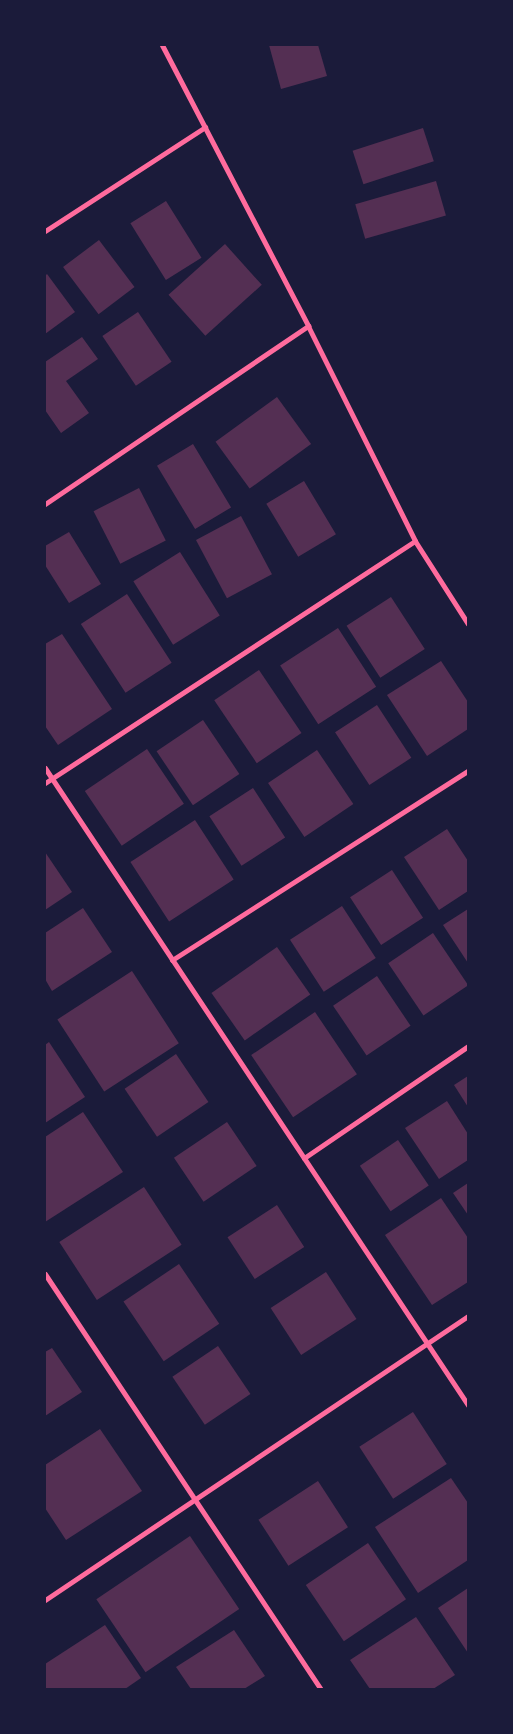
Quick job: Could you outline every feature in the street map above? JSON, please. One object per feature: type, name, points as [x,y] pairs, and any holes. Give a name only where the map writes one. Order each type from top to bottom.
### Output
[{"type":"street","points":[[162,45],[308,326],[415,541],[468,624]]},
{"type":"street","points":[[45,231],[206,127]]},
{"type":"street","points":[[45,504],[308,326]]},
{"type":"street","points":[[45,783],[415,541]]},
{"type":"street","points":[[45,768],[468,1405]]},
{"type":"street","points":[[172,960],[468,771]]},
{"type":"street","points":[[304,1158],[468,1046]]},
{"type":"street","points":[[45,1274],[321,1689]]},
{"type":"street","points":[[45,1600],[194,1498],[468,1316]]},
{"type":"building","points":[[269,45],[318,45],[327,76],[281,89]]},
{"type":"building","points":[[423,128],[434,161],[363,184],[353,151]]},
{"type":"building","points":[[436,181],[446,216],[365,239],[355,204]]},
{"type":"building","points":[[166,201],[202,258],[166,280],[130,223]]},
{"type":"building","points":[[99,240],[135,287],[99,314],[63,267]]},
{"type":"building","points":[[225,244],[262,285],[205,336],[169,295]]},
{"type":"building","points":[[47,274],[75,312],[45,334],[45,276]]},
{"type":"building","points":[[138,312],[172,362],[136,386],[102,336]]},
{"type":"building","points":[[82,337],[98,359],[66,381],[89,413],[61,433],[45,410],[45,362]]},
{"type":"building","points":[[277,397],[311,444],[250,489],[216,442]]},
{"type":"building","points":[[193,444],[231,507],[195,529],[157,466]]},
{"type":"building","points":[[304,481],[336,534],[298,557],[266,504]]},
{"type":"building","points":[[139,488],[166,541],[120,564],[94,511]]},
{"type":"building","points":[[241,516],[272,574],[227,598],[196,540]]},
{"type":"building","points":[[69,532],[101,584],[69,603],[45,565],[45,546]]},
{"type":"building","points":[[180,552],[220,616],[173,645],[133,581]]},
{"type":"building","points":[[127,594],[172,663],[126,693],[81,624]]},
{"type":"building","points":[[391,597],[425,649],[380,678],[347,626]]},
{"type":"building","points":[[338,628],[376,687],[318,724],[280,666]]},
{"type":"building","points":[[62,634],[112,709],[58,745],[45,726],[45,644]]},
{"type":"building","points":[[441,661],[468,702],[468,729],[427,756],[387,695]]},
{"type":"building","points":[[259,670],[301,733],[257,763],[214,700]]},
{"type":"building","points":[[377,705],[411,758],[369,785],[335,732]]},
{"type":"building","points":[[203,720],[239,774],[193,805],[157,751]]},
{"type":"building","points":[[147,749],[184,804],[122,846],[85,791]]},
{"type":"building","points":[[317,750],[353,804],[304,837],[268,783]]},
{"type":"building","points":[[253,788],[285,837],[242,866],[209,816]]},
{"type":"building","points":[[195,820],[234,880],[169,921],[130,862]]},
{"type":"building","points":[[447,829],[468,861],[468,891],[439,910],[404,857]]},
{"type":"building","points":[[45,852],[72,892],[45,910]]},
{"type":"building","points":[[392,870],[423,918],[381,945],[350,897]]},
{"type":"building","points":[[342,906],[376,958],[324,992],[290,940]]},
{"type":"building","points":[[83,908],[112,952],[52,991],[45,979],[45,933]]},
{"type":"building","points":[[468,909],[468,963],[443,925]]},
{"type":"building","points":[[433,933],[468,985],[423,1015],[388,963]]},
{"type":"building","points":[[277,947],[310,995],[245,1040],[211,993]]},
{"type":"building","points":[[132,971],[179,1043],[104,1092],[57,1019]]},
{"type":"building","points":[[377,976],[411,1026],[367,1055],[333,1006]]},
{"type":"building","points":[[315,1012],[357,1074],[293,1117],[251,1055]]},
{"type":"building","points":[[49,1042],[85,1097],[45,1123],[45,1045]]},
{"type":"building","points":[[176,1054],[208,1102],[157,1137],[125,1089]]},
{"type":"building","points":[[468,1076],[468,1107],[454,1085]]},
{"type":"building","points":[[447,1101],[468,1134],[468,1160],[439,1179],[405,1128]]},
{"type":"building","points":[[83,1112],[123,1172],[45,1222],[45,1137]]},
{"type":"building","points":[[227,1122],[257,1166],[204,1202],[174,1158]]},
{"type":"building","points":[[398,1140],[429,1186],[391,1211],[360,1166]]},
{"type":"building","points":[[468,1183],[468,1215],[453,1193]]},
{"type":"building","points":[[144,1187],[182,1245],[97,1300],[59,1242]]},
{"type":"building","points":[[441,1198],[468,1238],[468,1282],[432,1305],[385,1235]]},
{"type":"building","points":[[277,1205],[304,1247],[255,1279],[228,1237]]},
{"type":"building","points":[[179,1264],[219,1324],[164,1361],[123,1301]]},
{"type":"building","points":[[326,1272],[356,1319],[301,1355],[271,1308]]},
{"type":"building","points":[[218,1346],[250,1394],[205,1425],[172,1377]]},
{"type":"building","points":[[52,1348],[82,1392],[45,1416],[45,1352]]},
{"type":"building","points":[[413,1412],[447,1464],[393,1499],[359,1447]]},
{"type":"building","points":[[100,1429],[142,1491],[66,1540],[45,1508],[45,1465]]},
{"type":"building","points":[[451,1478],[468,1503],[468,1560],[418,1593],[375,1527]]},
{"type":"building","points":[[318,1481],[348,1527],[288,1566],[258,1520]]},
{"type":"building","points":[[190,1536],[239,1609],[146,1672],[96,1599]]},
{"type":"building","points":[[368,1543],[406,1599],[344,1641],[306,1585]]},
{"type":"building","points":[[468,1588],[468,1653],[438,1608]]},
{"type":"building","points":[[416,1617],[455,1675],[433,1689],[370,1689],[350,1660]]},
{"type":"building","points":[[105,1625],[141,1678],[125,1689],[45,1689],[45,1664]]},
{"type":"building","points":[[234,1630],[265,1676],[244,1689],[191,1689],[176,1667]]}]
